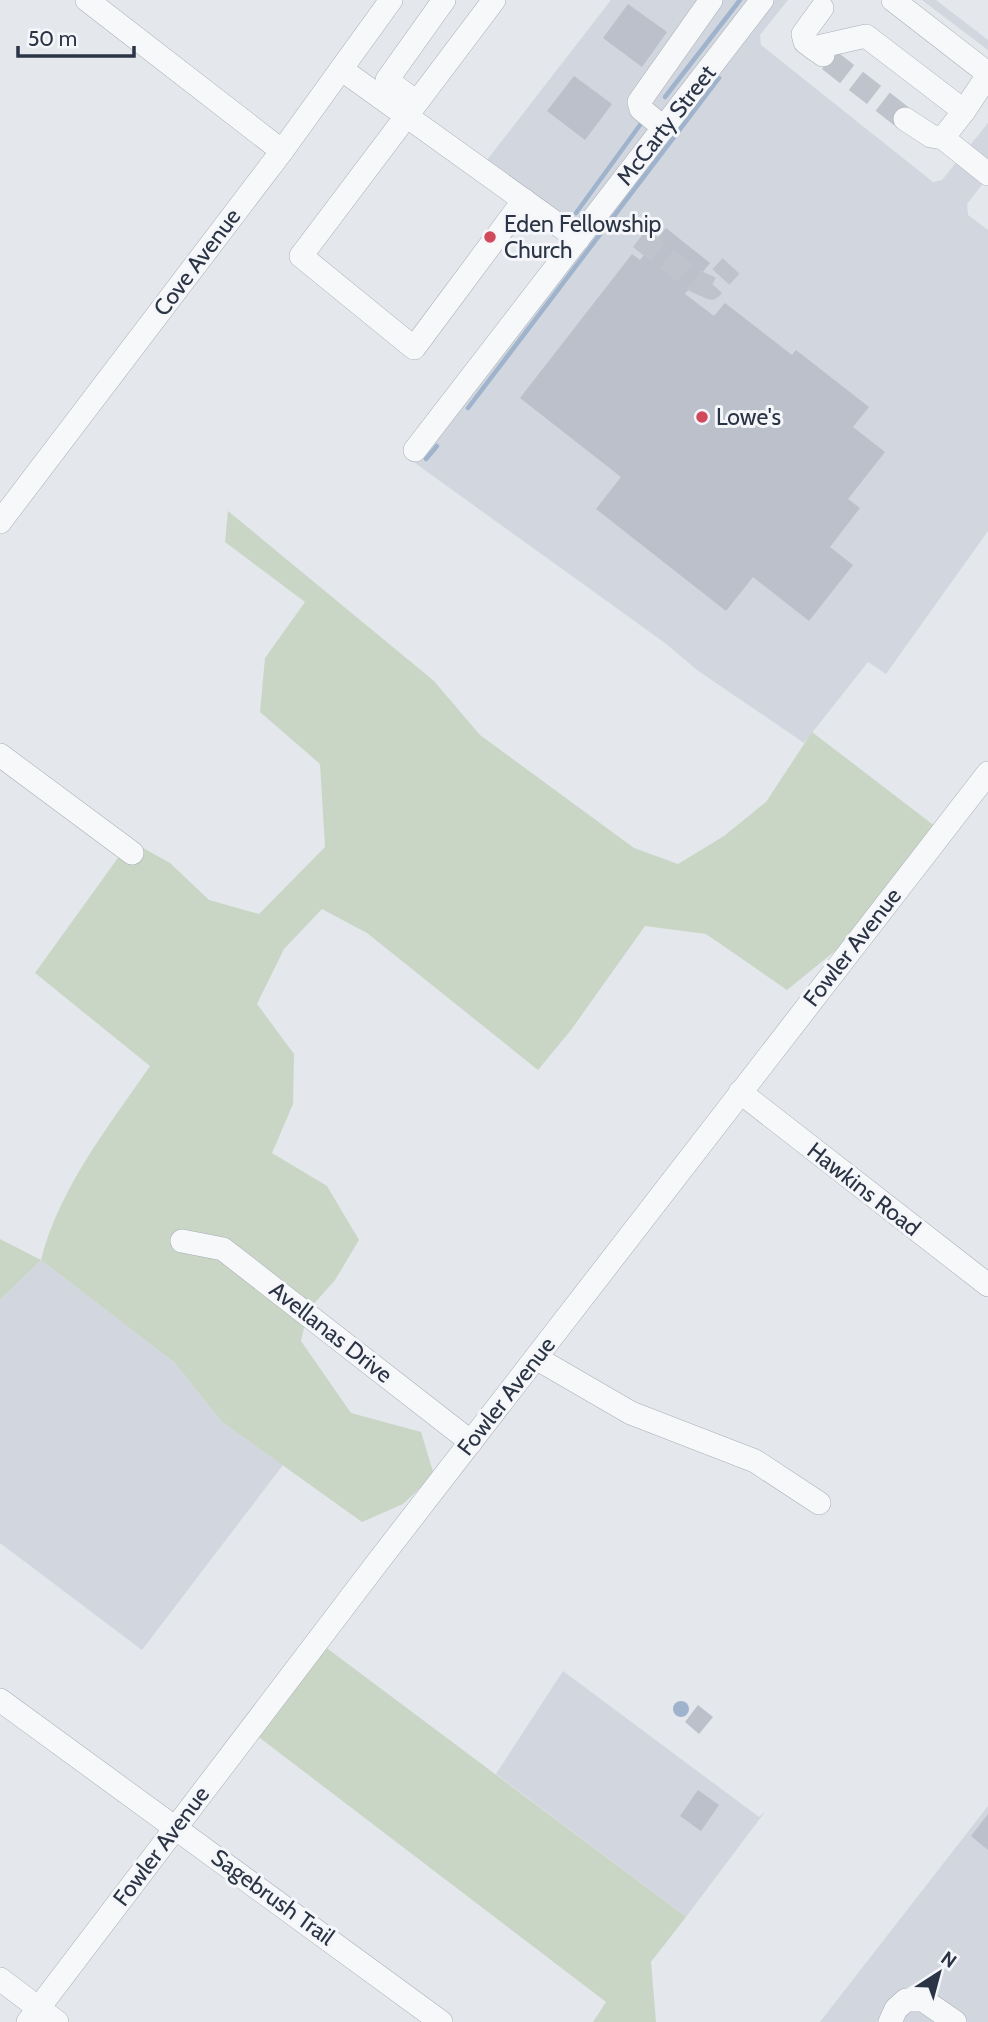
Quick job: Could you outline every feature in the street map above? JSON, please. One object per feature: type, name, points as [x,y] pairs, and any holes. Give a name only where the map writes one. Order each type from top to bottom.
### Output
[{"type":"street","points":[[87,0],[282,151]]},
{"type":"street","name":"Cove Avenue","points":[[0,522],[282,151],[391,0]]},
{"type":"street","points":[[411,109],[387,80],[444,0]]},
{"type":"street","points":[[494,0],[301,256],[414,348],[524,200]]},
{"type":"street","points":[[664,128],[641,109],[639,102],[711,0]]},
{"type":"street","name":"McCarty Street","points":[[415,450],[762,0]]},
{"type":"street","points":[[893,0],[982,69],[986,78],[943,138]]},
{"type":"street","points":[[822,8],[803,34],[806,42],[821,54],[866,36],[964,111]]},
{"type":"street","points":[[341,69],[411,109],[524,200],[578,239]]},
{"type":"street","points":[[905,119],[930,136],[943,138],[988,174]]},
{"type":"street","points":[[0,755],[132,853]]},
{"type":"street","name":"Fowler Avenue","points":[[41,2017],[175,1826],[988,773]]},
{"type":"street","name":"Hawkins Road","points":[[740,1092],[988,1286]]},
{"type":"street","name":"Avellanas Drive","points":[[182,1241],[223,1248],[471,1441]]},
{"type":"street","points":[[536,1358],[631,1413],[755,1461],[819,1503]]},
{"type":"street","name":"Sagebrush Trail","points":[[0,1700],[442,2022]]},
{"type":"street","points":[[0,1979],[41,2017]]},
{"type":"street","points":[[890,2022],[895,2009],[906,2000],[923,2000],[955,2022]]},
{"type":"shaded area","points":[[611,0],[753,0],[577,225],[487,160]]},
{"type":"shaded area","points":[[772,0],[788,0],[760,35],[761,45],[933,182],[942,180],[988,123],[988,177],[967,204],[968,215],[988,230],[988,531],[886,674],[868,662],[804,743],[697,670],[665,643],[408,458],[416,462]]},
{"type":"shaded area","points":[[922,0],[936,0],[988,40],[988,50]]},
{"type":"shaded area","points":[[41,1260],[175,1363],[221,1421],[283,1465],[142,1650],[0,1543],[0,1300]]},
{"type":"shaded area","points":[[563,1671],[759,1817],[765,1812],[686,1917],[496,1774]]},
{"type":"shaded area","points":[[988,1806],[988,2022],[820,2022]]},
{"type":"green space","points":[[228,511],[434,681],[480,735],[634,848],[678,864],[724,836],[766,802],[812,732],[936,827],[846,942],[787,990],[706,934],[645,926],[571,1030],[538,1070],[367,933],[322,909],[284,949],[257,1004],[294,1054],[293,1104],[272,1153],[327,1186],[359,1240],[335,1280],[312,1306],[176,1233],[173,1249],[218,1256],[305,1323],[301,1341],[351,1413],[421,1432],[434,1475],[403,1504],[362,1522],[221,1421],[175,1363],[41,1260],[60,1208],[87,1158],[150,1066],[35,973],[120,855],[133,864],[143,850],[136,844],[170,863],[209,900],[259,914],[325,847],[320,764],[260,712],[265,658],[305,602],[225,542]]},
{"type":"green space","points":[[0,1239],[41,1260],[0,1300]]},
{"type":"green space","points":[[324,1646],[686,1917],[651,1962],[656,2022],[593,2022],[606,2002],[256,1735]]},
{"type":"water","points":[[681,1701],[687,1703],[687,1715],[681,1717],[675,1715],[673,1709],[675,1703]]},
{"type":"building","points":[[628,4],[667,32],[642,67],[603,38]]},
{"type":"building","points":[[574,76],[612,104],[585,140],[547,111]]},
{"type":"building","name":"Lowe's","points":[[666,228],[710,263],[685,294],[714,316],[725,303],[792,355],[796,350],[869,407],[853,427],[885,452],[848,499],[860,508],[830,547],[853,565],[809,621],[753,577],[726,611],[596,509],[621,477],[520,398],[632,254],[640,260]]},
{"type":"building","points":[[698,1705],[713,1717],[699,1734],[685,1722]]},
{"type":"building","points":[[698,1790],[719,1805],[701,1831],[680,1816]]},
{"type":"building","points":[[988,1814],[988,1850],[971,1836]]},
{"type":"waterway","points":[[665,97],[740,0]]},
{"type":"waterway","points":[[468,408],[719,78]]},
{"type":"waterway","points":[[576,213],[640,125]]},
{"type":"waterway","points":[[426,459],[437,446]]},
{"type":"tunnel","points":[[829,60],[905,119]]},
{"type":"tunnel","points":[[640,238],[695,281],[711,288],[731,266]]},
{"type":"place","name":"Eden Fellowship Church","points":[[490,237]]},
{"type":"place","name":"Lowe's","points":[[702,417]]}]
